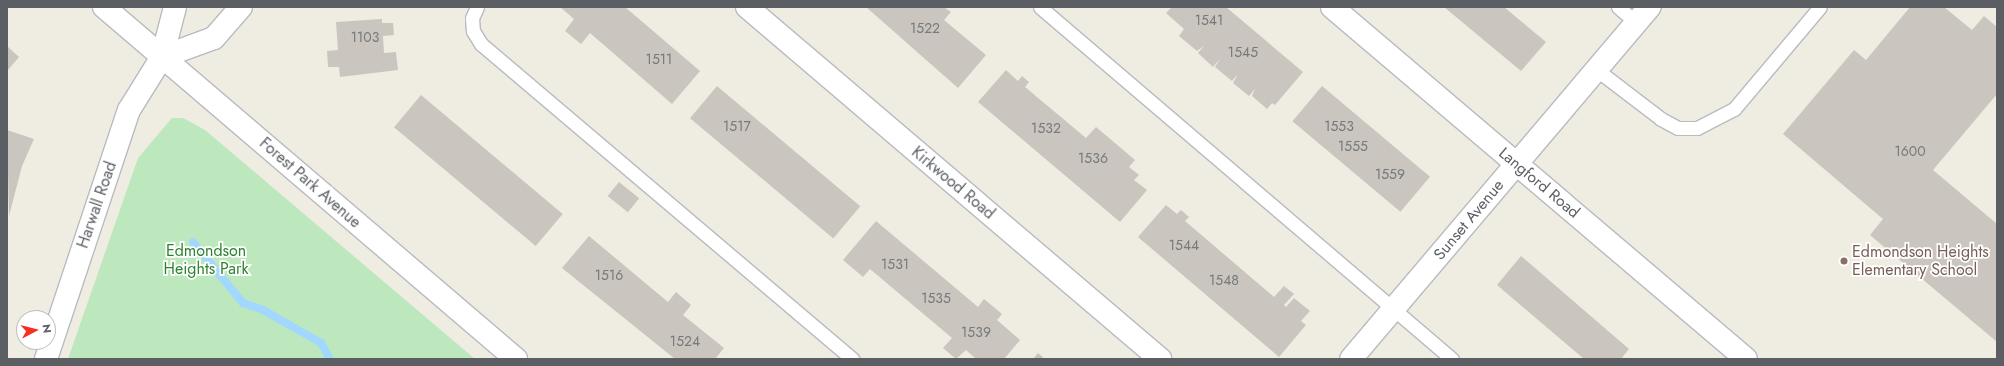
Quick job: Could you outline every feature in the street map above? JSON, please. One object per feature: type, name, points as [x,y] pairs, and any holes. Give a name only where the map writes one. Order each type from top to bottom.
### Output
[{"type":"street","name":"Forest Park Avenue","points":[[104,7],[516,359]]},
{"type":"street","name":"Harwall Road","points":[[46,359],[129,110],[162,57],[175,7]]},
{"type":"street","points":[[162,57],[214,38],[241,7]]},
{"type":"street","name":"Kirkwood Road","points":[[747,7],[1160,359]]},
{"type":"street","name":"Langford Road","points":[[1332,7],[1746,359]]},
{"type":"street","name":"Sunset Avenue","points":[[1351,359],[1644,15]]},
{"type":"lane","points":[[477,7],[472,18],[473,31],[481,44],[853,359]]},
{"type":"lane","points":[[1040,7],[1452,359]]},
{"type":"lane","points":[[1618,7],[1644,15]]},
{"type":"lane","points":[[1597,70],[1661,119],[1678,128],[1697,128],[1734,109],[1820,7]]},
{"type":"green space","name":"Edmondson Heights Park","points":[[172,118],[183,118],[205,130],[475,359],[68,359],[138,158]]},
{"type":"building","points":[[560,7],[625,7],[700,71],[672,104],[590,33],[581,44],[565,31],[574,19]]},
{"type":"building","points":[[866,7],[944,7],[951,12],[944,20],[986,55],[958,88]]},
{"type":"building","points":[[1172,7],[1226,7],[1303,72],[1275,105],[1272,103],[1267,109],[1252,96],[1255,89],[1249,96],[1233,83],[1238,74],[1232,81],[1215,67],[1220,59],[1213,67],[1198,53],[1204,46],[1197,51],[1179,36],[1184,29],[1166,13]]},
{"type":"building","points":[[1444,7],[1504,7],[1546,42],[1521,71]]},
{"type":"building","points":[[1910,7],[1944,7],[1972,30],[1984,16],[1997,27],[1997,94],[1933,170],[1997,224],[1997,342],[1870,235],[1883,219],[1783,134],[1854,50],[1866,60]]},
{"type":"building","points":[[382,19],[382,23],[393,23],[394,35],[383,36],[384,53],[396,52],[398,70],[340,77],[339,67],[328,67],[327,51],[338,50],[336,22]]},
{"type":"building","points":[[7,46],[19,57],[7,71]]},
{"type":"building","points":[[1006,70],[1018,81],[1022,76],[1029,82],[1025,87],[1086,138],[1096,127],[1135,160],[1129,167],[1139,175],[1134,180],[1147,190],[1120,222],[978,102]]},
{"type":"building","points":[[717,86],[860,206],[833,238],[690,118]]},
{"type":"building","points":[[1322,86],[1430,177],[1400,212],[1292,121]]},
{"type":"building","points":[[421,95],[563,214],[536,246],[394,127]]},
{"type":"building","points":[[7,130],[34,139],[22,166],[9,216]]},
{"type":"building","points":[[619,182],[639,198],[628,212],[608,196]]},
{"type":"building","points":[[1166,205],[1177,214],[1181,210],[1189,217],[1185,221],[1274,297],[1284,286],[1294,294],[1284,305],[1286,307],[1294,298],[1310,311],[1301,321],[1306,325],[1279,357],[1138,237]]},
{"type":"building","points":[[876,221],[978,307],[984,299],[1002,314],[997,320],[1020,340],[1004,359],[976,359],[966,350],[956,359],[943,348],[952,338],[870,269],[863,277],[843,260]]},
{"type":"building","points":[[589,236],[668,302],[676,292],[691,305],[683,315],[724,348],[715,359],[675,359],[562,268]]},
{"type":"building","points":[[1521,256],[1629,349],[1621,359],[1584,359],[1497,285]]},
{"type":"building","points":[[1038,353],[1045,359],[1033,359]]},
{"type":"waterway","points":[[193,242],[243,303],[263,310],[321,343],[330,359]]},
{"type":"place","name":"Edmondson Heights Elementary School","points":[[1844,261]]}]
